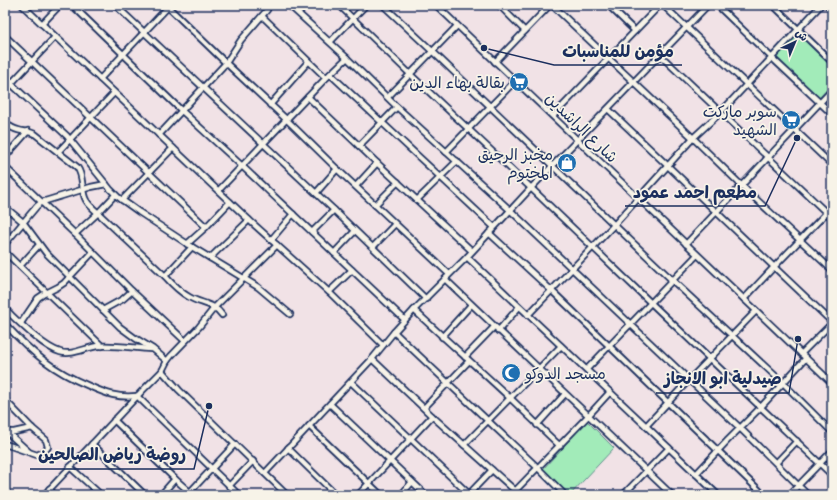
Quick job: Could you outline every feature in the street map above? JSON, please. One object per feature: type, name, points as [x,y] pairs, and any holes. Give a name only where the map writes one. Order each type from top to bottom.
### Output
[{"type":"street","points":[[22,5],[249,220],[329,292],[383,345]]},
{"type":"street","points":[[42,24],[60,5]]},
{"type":"street","points":[[72,5],[182,111],[405,320]]},
{"type":"street","points":[[115,5],[334,210],[426,299]]},
{"type":"street","points":[[159,135],[226,63],[241,40],[267,10],[269,5]]},
{"type":"street","points":[[289,5],[347,58],[397,107],[510,210],[740,428],[808,495]]},
{"type":"street","points":[[339,5],[832,475]]},
{"type":"street","points":[[330,42],[366,5]]},
{"type":"street","points":[[383,5],[553,165],[672,280],[783,383],[832,432]]},
{"type":"street","name":"شارع الراشدين","points":[[437,5],[457,26],[832,383]]},
{"type":"street","points":[[499,5],[526,31]]},
{"type":"street","points":[[495,62],[551,5],[694,138],[741,185],[832,270]]},
{"type":"street","points":[[608,5],[635,31]]},
{"type":"street","points":[[553,116],[660,5]]},
{"type":"street","points":[[663,5],[832,165]]},
{"type":"street","points":[[265,473],[351,382],[414,310],[708,5]]},
{"type":"street","points":[[718,5],[832,114]]},
{"type":"street","points":[[773,5],[832,62]]},
{"type":"street","points":[[528,315],[821,5]]},
{"type":"street","points":[[827,5],[832,9]]},
{"type":"street","points":[[100,79],[167,6],[449,274]]},
{"type":"street","points":[[262,16],[326,78]]},
{"type":"street","points":[[388,97],[432,50],[457,26]]},
{"type":"street","points":[[5,36],[206,227]]},
{"type":"street","points":[[5,90],[55,37]]},
{"type":"street","points":[[660,55],[832,218]]},
{"type":"street","points":[[218,190],[347,58]]},
{"type":"street","points":[[270,105],[308,62]]},
{"type":"street","points":[[330,74],[494,227]]},
{"type":"street","points":[[5,78],[69,139],[106,184],[122,200],[187,244],[258,287],[290,314]]},
{"type":"street","points":[[446,152],[515,81]]},
{"type":"street","points":[[686,244],[832,90]]},
{"type":"street","points":[[58,152],[114,93]]},
{"type":"street","points":[[308,97],[472,251]]},
{"type":"street","points":[[359,146],[397,107]]},
{"type":"street","points":[[608,109],[832,322],[801,354]]},
{"type":"street","points":[[5,123],[12,128],[35,134],[78,168],[81,174],[86,199],[98,213],[175,286],[188,296],[215,307],[222,315]]},
{"type":"street","points":[[5,157],[28,131]]},
{"type":"street","points":[[122,200],[173,148]]},
{"type":"street","points":[[417,200],[456,161]]},
{"type":"street","points":[[356,186],[377,163]]},
{"type":"street","points":[[5,167],[132,291],[186,341]]},
{"type":"street","points":[[316,193],[337,169]]},
{"type":"street","points":[[376,205],[398,182]]},
{"type":"street","points":[[5,244],[42,202],[106,184]]},
{"type":"street","points":[[75,234],[98,213],[115,194]]},
{"type":"street","points":[[187,244],[230,202]]},
{"type":"street","points":[[5,207],[23,222],[39,245],[53,261],[120,327],[153,349],[167,361]]},
{"type":"street","points":[[744,299],[832,207]]},
{"type":"street","points":[[312,232],[334,210]]},
{"type":"street","points":[[271,240],[293,214]]},
{"type":"street","points":[[210,258],[249,220]]},
{"type":"street","points":[[373,247],[395,224]]},
{"type":"street","points":[[334,253],[355,230]]},
{"type":"street","points":[[489,232],[610,346],[764,495]]},
{"type":"street","points":[[20,266],[39,245]]},
{"type":"street","points":[[44,495],[162,371],[167,361],[215,307],[276,245]]},
{"type":"street","points":[[165,276],[192,247]]},
{"type":"street","points":[[5,252],[102,346]]},
{"type":"street","points":[[21,324],[36,301],[42,295],[61,286],[93,252]]},
{"type":"street","points":[[587,369],[697,255]]},
{"type":"street","points":[[466,257],[587,369],[718,495]]},
{"type":"street","points":[[329,292],[352,270]]},
{"type":"street","points":[[444,279],[647,470],[670,494]]},
{"type":"street","points":[[103,310],[123,299],[132,291]]},
{"type":"street","points":[[442,337],[471,305]]},
{"type":"street","points":[[498,331],[519,307]]},
{"type":"street","points":[[5,309],[43,342],[60,352],[69,354],[92,347],[102,346],[153,349]]},
{"type":"street","points":[[414,310],[560,446]]},
{"type":"street","points":[[646,426],[756,311]]},
{"type":"street","points":[[5,324],[37,356],[53,368],[74,380],[111,395],[124,397],[137,396],[239,495]]},
{"type":"street","points":[[464,357],[494,327]]},
{"type":"street","points":[[394,332],[565,495]]},
{"type":"street","points":[[464,445],[561,346]]},
{"type":"street","points":[[696,474],[806,358]]},
{"type":"street","points":[[372,359],[432,416],[520,495]]},
{"type":"street","points":[[424,408],[469,361]]},
{"type":"street","points":[[162,371],[179,390],[287,495]]},
{"type":"street","points":[[351,382],[469,495],[492,470]]},
{"type":"street","points":[[515,491],[560,446],[610,392]]},
{"type":"street","points":[[537,425],[565,394]]},
{"type":"street","points":[[5,400],[46,440],[48,447],[45,451],[37,455],[5,444]]},
{"type":"street","points":[[330,404],[426,495]]},
{"type":"street","points":[[358,495],[432,416]]},
{"type":"street","points":[[114,420],[191,493],[235,444]]},
{"type":"street","points":[[309,426],[381,495]]},
{"type":"street","points":[[6,432],[14,432],[32,428]]},
{"type":"street","points":[[6,432],[30,453]]},
{"type":"street","points":[[776,463],[797,441]]},
{"type":"street","points":[[92,444],[142,494]]},
{"type":"street","points":[[288,448],[336,495]]},
{"type":"street","points":[[624,495],[668,448]]},
{"type":"street","points":[[789,495],[832,450]]},
{"type":"street","points":[[229,486],[253,461]]},
{"type":"street","points":[[70,466],[101,495]]},
{"type":"street","points":[[161,495],[176,479]]},
{"type":"street","points":[[401,495],[412,482]]},
{"type":"street","points":[[49,489],[55,495]]},
{"type":"street","points":[[5,492],[9,495]]},
{"type":"green space","points":[[798,34],[832,67],[832,84],[819,98],[776,58]]},
{"type":"green space","points":[[587,421],[614,448],[570,495],[543,469]]},
{"type":"place","name":"مؤمن للمناسبات","points":[[484,48]]},
{"type":"place","name":"بقالة بهاء الدين","points":[[519,82]]},
{"type":"place","name":"سوبر ماركت الشهيد","points":[[791,120]]},
{"type":"place","name":"مطعم احمد عمود","points":[[797,138]]},
{"type":"place","name":"مخبز الرحيق المختوم","points":[[567,163]]},
{"type":"place","name":"صيدلية ابو الانجاز","points":[[798,339]]},
{"type":"place","name":"مسجد الدوكو","points":[[511,373]]},
{"type":"place","name":"روضة رياض الصالحين","points":[[209,406]]}]
